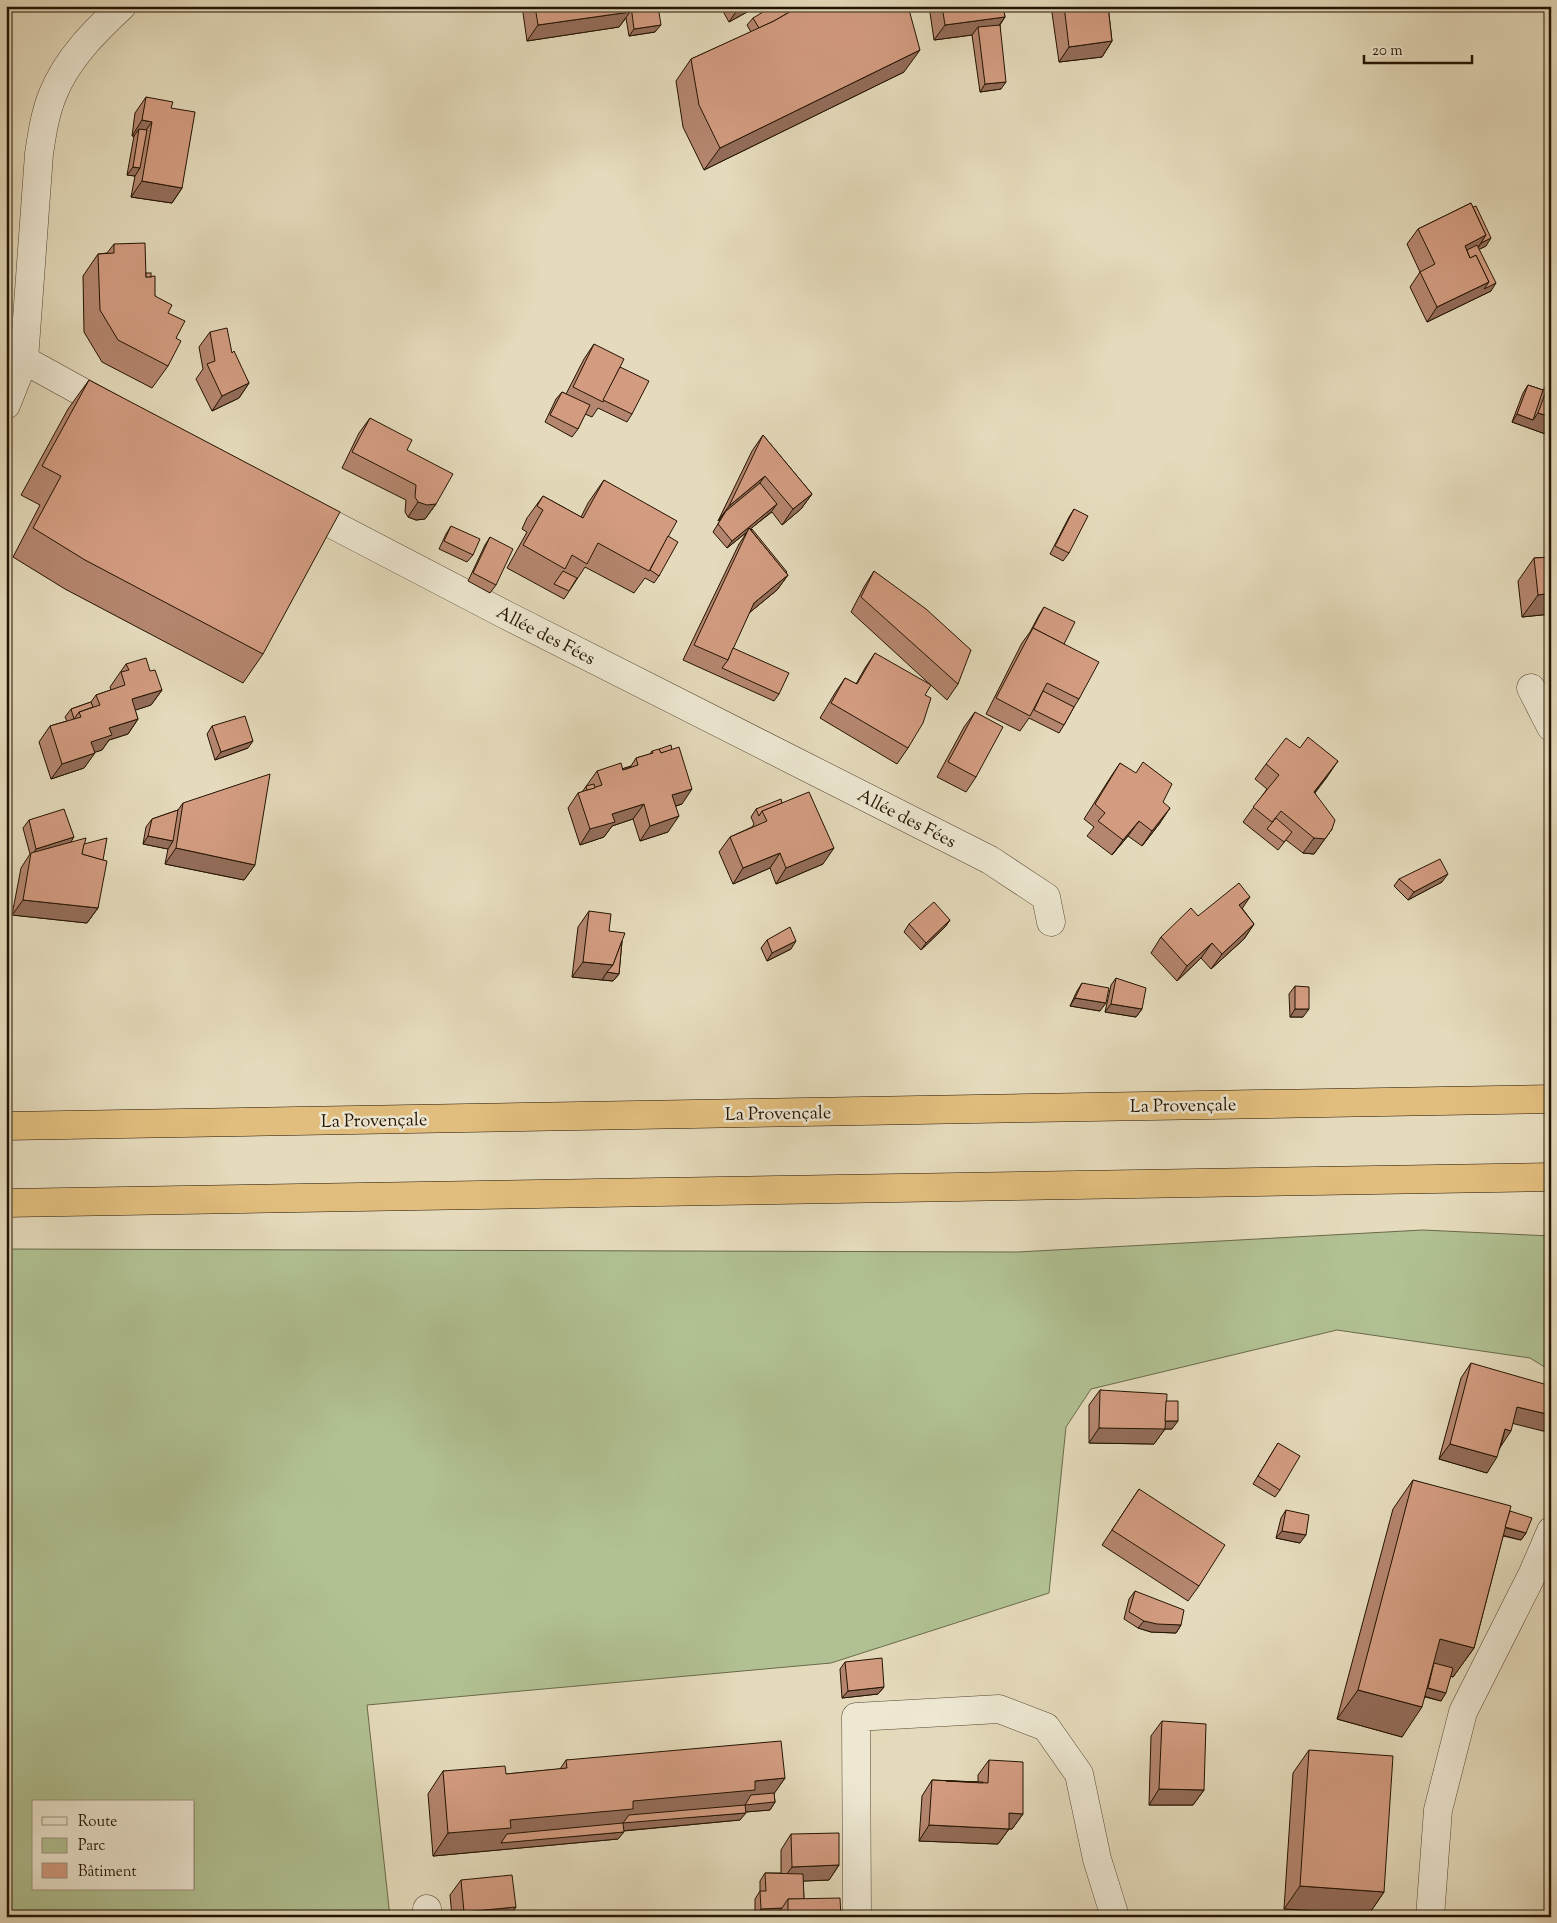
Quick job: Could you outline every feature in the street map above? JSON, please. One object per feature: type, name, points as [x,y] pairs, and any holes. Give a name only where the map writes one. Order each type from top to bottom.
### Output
[{"type":"highway","name":"La Provençale","points":[[6,1126],[1551,1099]]},
{"type":"highway","points":[[6,1203],[1551,1177]]},
{"type":"street","points":[[6,405],[24,360],[39,154],[44,124],[53,94],[72,60],[98,28],[122,6]]},
{"type":"street","points":[[24,360],[135,421]]},
{"type":"street","name":"Allée des Fées","points":[[275,494],[504,614],[990,860],[1046,897],[1051,922]]},
{"type":"street","points":[[1531,688],[1551,727]]},
{"type":"street","points":[[1430,1917],[1438,1810],[1463,1712],[1533,1573],[1551,1531]]},
{"type":"street","points":[[857,1917],[856,1717],[999,1709],[1046,1727],[1079,1774],[1097,1859],[1115,1917]]},
{"type":"green space","points":[[1423,1230],[1551,1236],[1551,1371],[1530,1358],[1337,1330],[1091,1389],[1066,1427],[1049,1593],[831,1663],[367,1705],[390,1917],[6,1917],[6,1249],[1018,1252]]},
{"type":"building","points":[[535,6],[629,6],[630,12],[538,25]]},
{"type":"building","points":[[631,6],[658,6],[661,25],[634,29]]},
{"type":"building","points":[[773,6],[800,6],[759,28],[753,18]]},
{"type":"building","points":[[800,6],[908,6],[920,50],[720,148],[699,105],[691,59],[774,21]]},
{"type":"building","points":[[942,6],[1003,6],[1005,17],[945,25]]},
{"type":"building","points":[[1064,6],[1108,6],[1112,41],[1069,47]]},
{"type":"building","points":[[1000,25],[1006,82],[985,84],[978,27]]},
{"type":"building","points":[[146,97],[173,102],[171,108],[195,112],[182,188],[142,181],[152,122],[142,120]]},
{"type":"building","points":[[139,129],[147,130],[140,168],[133,167]]},
{"type":"building","points":[[1471,203],[1486,235],[1465,246],[1470,258],[1476,255],[1489,282],[1437,307],[1420,272],[1435,264],[1418,229]]},
{"type":"building","points":[[1476,206],[1491,238],[1481,243],[1486,235],[1473,207]]},
{"type":"building","points":[[145,243],[146,277],[155,276],[155,296],[172,305],[168,313],[185,321],[176,338],[181,341],[168,366],[118,340],[100,310],[98,254],[114,253],[114,244]]},
{"type":"building","points":[[1477,245],[1496,283],[1484,289],[1489,282],[1476,255],[1470,258],[1467,250]]},
{"type":"building","points":[[146,273],[151,273],[151,277],[146,277]]},
{"type":"building","points":[[227,328],[232,353],[234,351],[249,383],[222,396],[207,364],[215,361],[210,332]]},
{"type":"building","points":[[594,344],[624,359],[603,402],[573,387]]},
{"type":"building","points":[[620,367],[649,381],[632,414],[603,400]]},
{"type":"building","points":[[89,380],[340,512],[263,654],[85,560],[33,528],[61,476],[42,466]]},
{"type":"building","points":[[1549,383],[1551,384],[1551,417],[1538,413]]},
{"type":"building","points":[[1528,385],[1543,390],[1533,420],[1517,414]]},
{"type":"building","points":[[562,392],[590,405],[578,429],[550,415]]},
{"type":"building","points":[[370,418],[412,440],[407,450],[453,474],[436,504],[427,505],[418,502],[415,497],[416,485],[352,452]]},
{"type":"building","points":[[763,435],[812,494],[793,509],[765,476],[729,506]]},
{"type":"building","points":[[604,480],[677,521],[649,571],[598,543],[587,564],[572,555],[565,569],[523,545],[543,510],[537,506],[543,496],[583,518]]},
{"type":"building","points":[[760,483],[777,504],[732,541],[718,524],[726,511]]},
{"type":"building","points":[[1074,509],[1088,516],[1069,553],[1055,546]]},
{"type":"building","points":[[451,526],[480,539],[473,555],[444,541]]},
{"type":"building","points":[[749,528],[788,575],[754,603],[728,660],[694,645]]},
{"type":"building","points":[[751,530],[787,572],[786,573]]},
{"type":"building","points":[[668,536],[678,542],[659,576],[650,570]]},
{"type":"building","points":[[490,537],[513,549],[496,585],[473,573]]},
{"type":"building","points":[[1551,557],[1551,593],[1538,595],[1534,558]]},
{"type":"building","points":[[563,571],[577,578],[569,591],[554,584]]},
{"type":"building","points":[[874,571],[926,609],[971,650],[958,684],[861,597]]},
{"type":"building","points":[[1044,607],[1075,622],[1064,644],[1033,628]]},
{"type":"building","points":[[1033,628],[1099,662],[1079,699],[1047,683],[1030,716],[996,698]]},
{"type":"building","points":[[733,648],[789,673],[779,694],[722,668]]},
{"type":"building","points":[[875,653],[931,685],[925,695],[931,698],[923,723],[908,748],[831,703],[845,678],[857,684]]},
{"type":"building","points":[[146,658],[150,671],[155,670],[162,690],[132,699],[138,719],[109,728],[112,735],[91,742],[95,753],[62,764],[50,726],[81,717],[79,712],[100,705],[96,695],[125,685],[121,672],[129,670],[126,664]]},
{"type":"building","points":[[1043,691],[1074,707],[1064,725],[1034,710]]},
{"type":"building","points":[[91,702],[93,707],[79,712],[74,719],[71,709]]},
{"type":"building","points":[[975,712],[1003,727],[976,777],[948,762]]},
{"type":"building","points":[[245,716],[253,741],[221,752],[212,726]]},
{"type":"building","points":[[1308,737],[1338,761],[1314,792],[1335,820],[1332,829],[1325,839],[1314,838],[1281,811],[1272,822],[1253,807],[1279,775],[1266,764],[1286,738],[1300,748]]},
{"type":"building","points":[[671,745],[672,750],[661,753],[659,749]]},
{"type":"building","points":[[679,747],[692,789],[672,795],[679,816],[650,826],[644,804],[612,814],[615,822],[590,829],[578,793],[602,785],[597,771],[621,763],[623,770],[638,765],[636,758],[653,753],[652,751],[659,749],[661,753]]},
{"type":"building","points":[[1143,762],[1172,784],[1163,802],[1170,808],[1152,831],[1139,821],[1123,840],[1098,821],[1105,813],[1095,804],[1120,763],[1136,773]]},
{"type":"building","points":[[270,774],[255,865],[176,848],[183,803]]},
{"type":"building","points":[[594,784],[595,788],[587,790],[586,786]]},
{"type":"building","points":[[809,792],[834,848],[786,868],[780,853],[743,868],[730,837],[767,821],[762,811]]},
{"type":"building","points":[[781,799],[782,803],[762,811],[759,816],[756,809]]},
{"type":"building","points":[[64,809],[74,837],[36,849],[29,820]]},
{"type":"building","points":[[178,810],[173,841],[148,836],[152,819]]},
{"type":"building","points":[[1276,818],[1292,832],[1284,842],[1267,829]]},
{"type":"building","points":[[86,838],[82,854],[107,861],[98,908],[23,900],[31,853]]},
{"type":"building","points":[[107,838],[103,860],[82,854],[84,844]]},
{"type":"building","points":[[1440,859],[1448,874],[1414,892],[1399,879]]},
{"type":"building","points":[[1239,883],[1250,897],[1239,905],[1254,924],[1222,954],[1212,943],[1187,966],[1161,937],[1191,908],[1198,916]]},
{"type":"building","points":[[934,902],[950,920],[926,943],[909,924]]},
{"type":"building","points":[[589,911],[611,914],[609,931],[625,933],[613,965],[583,962]]},
{"type":"building","points":[[790,927],[796,941],[772,953],[767,940]]},
{"type":"building","points":[[622,941],[619,974],[607,972],[613,965]]},
{"type":"building","points":[[1116,978],[1146,988],[1142,1009],[1111,1004]]},
{"type":"building","points":[[1082,983],[1109,988],[1106,1003],[1075,998]]},
{"type":"building","points":[[1295,986],[1309,987],[1309,1009],[1295,1009]]},
{"type":"building","points":[[1471,1363],[1551,1386],[1551,1415],[1517,1407],[1511,1431],[1505,1429],[1497,1457],[1450,1444]]},
{"type":"building","points":[[1100,1390],[1167,1394],[1165,1429],[1099,1428]]},
{"type":"building","points":[[1166,1401],[1178,1401],[1178,1421],[1165,1421]]},
{"type":"building","points":[[1278,1443],[1300,1456],[1280,1490],[1258,1476]]},
{"type":"building","points":[[1413,1480],[1511,1506],[1474,1648],[1440,1639],[1422,1707],[1358,1690]]},
{"type":"building","points":[[1139,1489],[1225,1545],[1199,1586],[1112,1530]]},
{"type":"building","points":[[1286,1510],[1309,1515],[1306,1535],[1282,1531]]},
{"type":"building","points":[[1510,1511],[1532,1518],[1526,1533],[1505,1527]]},
{"type":"building","points":[[1135,1591],[1184,1610],[1181,1625],[1157,1624],[1144,1621],[1129,1612]]},
{"type":"building","points":[[882,1658],[884,1687],[848,1691],[845,1662]]},
{"type":"building","points":[[1434,1663],[1453,1668],[1446,1693],[1428,1688]]},
{"type":"building","points":[[1162,1721],[1206,1724],[1204,1790],[1159,1789]]},
{"type":"building","points":[[781,1741],[785,1778],[755,1781],[755,1790],[633,1801],[633,1809],[510,1820],[511,1828],[448,1833],[443,1771],[505,1766],[506,1774],[567,1768],[566,1760]]},
{"type":"building","points":[[1309,1750],[1393,1756],[1384,1892],[1300,1886]]},
{"type":"building","points":[[989,1760],[1023,1762],[1023,1814],[1009,1813],[1009,1829],[929,1825],[932,1780],[988,1783]]},
{"type":"building","points":[[946,1781],[983,1782],[983,1783]]},
{"type":"building","points":[[774,1793],[775,1802],[745,1805],[751,1795]]},
{"type":"building","points":[[745,1805],[746,1813],[623,1823],[629,1815]]},
{"type":"building","points":[[623,1823],[624,1832],[501,1843],[507,1834]]},
{"type":"building","points":[[839,1833],[839,1865],[792,1867],[791,1834]]},
{"type":"building","points":[[765,1873],[803,1874],[804,1899],[788,1899],[782,1908],[761,1909],[760,1891],[766,1891]]},
{"type":"building","points":[[512,1875],[516,1907],[464,1912],[461,1880]]},
{"type":"building","points":[[840,1898],[841,1917],[788,1917],[788,1899]]},
{"type":"building","points":[[532,1911],[533,1917],[494,1917],[494,1916]]}]
